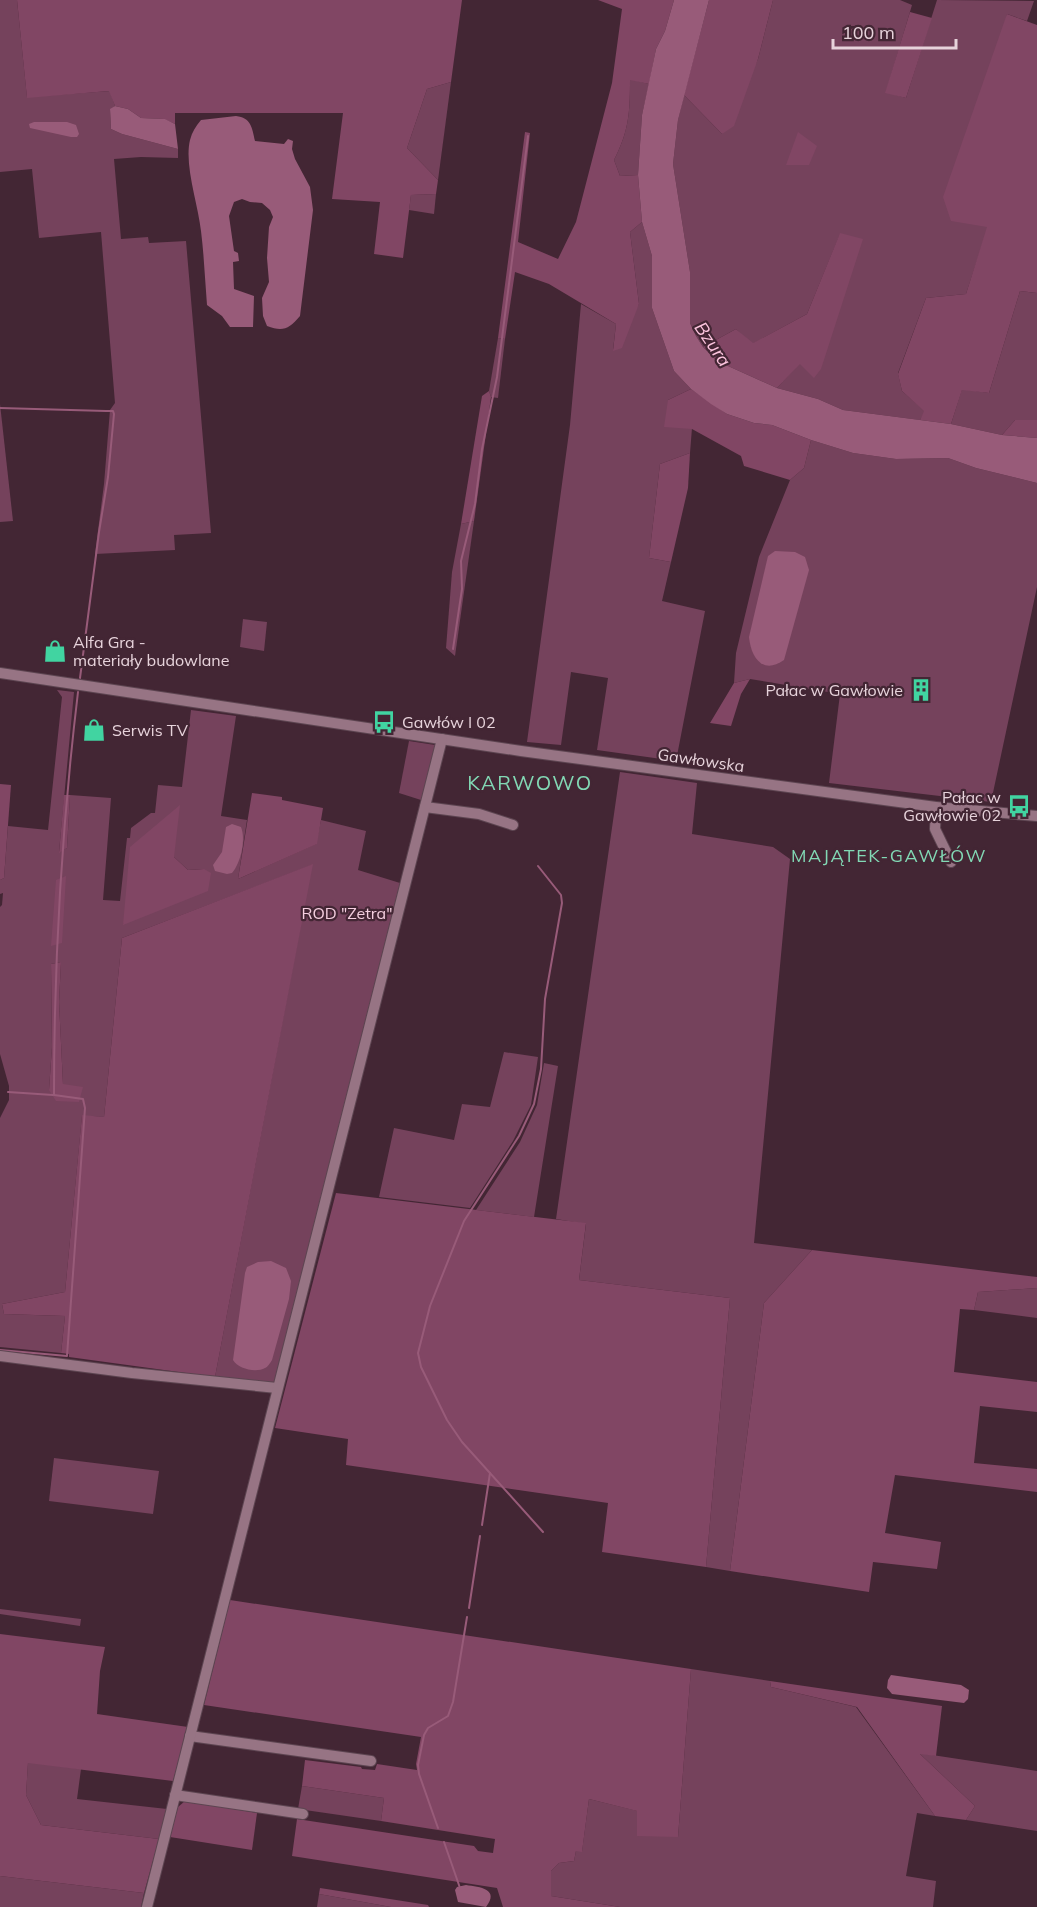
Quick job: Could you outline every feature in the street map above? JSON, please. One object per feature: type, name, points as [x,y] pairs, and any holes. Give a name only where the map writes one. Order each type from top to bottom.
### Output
[{"type":"street","name":"Gawłowska","points":[[0,673],[442,740],[936,807],[1037,816]]},
{"type":"street","points":[[147,1907],[442,740]]},
{"type":"street","points":[[425,807],[484,816],[513,825]]},
{"type":"street","points":[[936,807],[935,829],[951,862]]},
{"type":"street","points":[[0,1356],[277,1389]]},
{"type":"street","points":[[190,1736],[371,1761]]},
{"type":"street","points":[[175,1795],[303,1814]]},
{"type":"green space","points":[[0,0],[17,0],[27,97],[110,91],[115,106],[110,110],[111,129],[178,149],[178,158],[114,159],[121,239],[148,237],[149,243],[186,241],[211,533],[174,535],[175,550],[95,554],[110,410],[115,403],[101,232],[39,238],[32,169],[0,172]]},
{"type":"green space","points":[[773,0],[900,0],[912,5],[886,92],[906,98],[937,0],[1034,1],[1027,21],[1007,14],[988,227],[966,294],[926,298],[898,373],[902,391],[925,411],[920,420],[843,410],[818,399],[777,388],[800,363],[840,234],[807,314],[752,344],[736,329],[703,347],[690,323],[690,272],[673,164],[678,120],[684,95],[722,134],[758,59]]},
{"type":"green space","points":[[630,79],[649,84],[642,115],[638,175],[620,176],[614,160],[628,121]]},
{"type":"green space","points":[[451,82],[438,180],[407,148],[427,89]]},
{"type":"green space","points":[[436,194],[434,214],[409,210],[411,195]]},
{"type":"green space","points":[[642,222],[652,256],[652,308],[674,371],[691,389],[668,400],[692,428],[690,453],[660,464],[649,558],[671,562],[662,601],[705,611],[676,761],[597,750],[608,678],[571,672],[561,745],[527,742],[570,425],[581,304],[616,324],[613,350],[639,304],[630,232]]},
{"type":"green space","points":[[1020,291],[1037,293],[1037,420],[1015,420],[1002,435],[951,424],[962,389],[989,393]]},
{"type":"green space","points":[[498,338],[505,339],[498,398],[491,397],[489,391]]},
{"type":"green space","points":[[0,404],[13,521],[0,522]]},
{"type":"green space","points":[[811,440],[853,453],[896,459],[948,458],[976,468],[1037,483],[1037,587],[991,802],[829,783],[840,694],[750,679],[734,683],[736,653],[759,557],[790,480],[804,468]]},
{"type":"green space","points":[[474,521],[455,656],[446,648],[452,572],[461,524]]},
{"type":"green space","points":[[243,619],[267,622],[264,651],[240,647]]},
{"type":"green space","name":"ROD \"Zetra\"","points":[[57,690],[74,692],[59,852],[67,848],[70,795],[111,798],[103,900],[120,901],[127,838],[130,838],[131,828],[151,813],[155,813],[158,785],[182,787],[191,710],[236,716],[221,816],[247,820],[238,879],[316,844],[321,820],[366,831],[358,870],[400,883],[274,1384],[215,1377],[312,865],[122,938],[104,1117],[82,1116],[65,1292],[2,1304],[4,1314],[65,1316],[61,1353],[0,1347],[0,1118],[9,1100],[9,1086],[0,1054],[0,907],[3,893],[0,894],[0,880],[4,878],[8,826],[48,830],[62,697]],"holes":[[[174,857],[188,870],[204,869],[123,924]],[[61,962],[59,1002],[63,1084],[49,1090],[52,1047],[51,964]]]},
{"type":"green space","points":[[409,741],[435,745],[421,800],[399,793]]},
{"type":"green space","points":[[620,772],[697,783],[692,834],[773,847],[790,859],[754,1243],[812,1250],[764,1303],[730,1571],[706,1567],[730,1298],[579,1280],[586,1224],[556,1219]]},
{"type":"green space","points":[[504,1052],[538,1057],[531,1105],[513,1141],[470,1208],[379,1197],[394,1128],[454,1140],[462,1104],[490,1107]]},
{"type":"green space","points":[[544,1063],[558,1066],[534,1217],[476,1210],[520,1142],[537,1105]]},
{"type":"green space","points":[[1037,1288],[1037,1318],[974,1310],[978,1292]]},
{"type":"green space","points":[[54,1458],[159,1471],[153,1514],[49,1501]]},
{"type":"green space","points":[[0,1609],[81,1619],[80,1626],[0,1614]]},
{"type":"green space","points":[[691,1669],[770,1681],[771,1687],[856,1707],[935,1816],[917,1813],[906,1876],[936,1881],[933,1907],[620,1907],[551,1896],[551,1871],[559,1863],[574,1861],[576,1851],[582,1851],[589,1799],[638,1811],[678,1837]]},
{"type":"green space","points":[[919,1753],[1037,1771],[1037,1831],[966,1820],[975,1806]]},
{"type":"green space","points":[[28,1762],[81,1769],[77,1799],[167,1809],[159,1839],[41,1825],[26,1795]]},
{"type":"green space","points":[[302,1786],[384,1798],[381,1821],[298,1809]]},
{"type":"green space","points":[[0,1876],[144,1893],[141,1907],[0,1907]]},
{"type":"green space","points":[[319,1894],[391,1907],[317,1907]]},
{"type":"shaded area","points":[[17,0],[462,0],[451,82],[427,89],[407,148],[438,180],[436,194],[411,195],[403,258],[374,254],[380,202],[332,199],[343,113],[175,113],[175,124],[164,119],[141,118],[128,109],[115,106],[109,91],[27,98]]},
{"type":"shaded area","points":[[598,0],[674,0],[665,31],[656,49],[649,84],[630,80],[628,121],[614,160],[620,176],[638,175],[642,222],[630,232],[639,304],[622,348],[613,351],[616,324],[549,284],[515,272],[505,339],[498,338],[525,132],[530,133],[518,242],[558,259],[576,222],[612,83],[622,9]]},
{"type":"shaded area","points":[[674,0],[709,0],[678,120],[673,164],[690,272],[690,323],[703,347],[717,361],[777,388],[818,399],[843,410],[951,424],[1002,435],[1037,438],[1037,483],[976,468],[948,458],[896,459],[853,453],[772,425],[754,423],[727,414],[711,404],[691,389],[674,371],[652,308],[652,256],[642,222],[638,175],[642,115],[656,49],[665,31]]},
{"type":"shaded area","points":[[709,0],[773,0],[758,59],[734,126],[722,134],[684,95]]},
{"type":"shaded area","points":[[910,12],[932,18],[906,98],[885,93]]},
{"type":"shaded area","points":[[1007,14],[1037,25],[1037,293],[1020,291],[989,393],[962,390],[951,424],[920,420],[924,411],[902,391],[898,374],[926,298],[966,294],[987,227],[951,221],[943,197]]},
{"type":"shaded area","points":[[115,106],[128,109],[141,118],[165,119],[175,124],[178,149],[111,129],[110,109]]},
{"type":"shaded area","points":[[236,116],[248,121],[255,141],[284,144],[288,139],[293,141],[292,149],[295,159],[310,187],[313,210],[300,316],[292,324],[282,329],[267,326],[263,316],[262,298],[269,282],[267,258],[269,227],[273,217],[270,210],[262,203],[242,199],[234,202],[229,216],[234,251],[238,253],[239,261],[233,262],[234,289],[254,296],[253,327],[230,327],[222,316],[207,305],[201,231],[189,161],[190,140],[201,120]]},
{"type":"shaded area","points":[[67,122],[76,125],[79,134],[77,137],[71,137],[30,128],[29,124]]},
{"type":"shaded area","points":[[798,132],[817,146],[809,165],[786,165]]},
{"type":"shaded area","points":[[840,233],[863,239],[821,369],[814,378],[800,364],[777,388],[717,361],[703,347],[736,329],[753,343],[807,314]]},
{"type":"shaded area","points":[[691,389],[727,414],[754,423],[772,425],[811,440],[804,468],[790,480],[744,466],[741,456],[692,429],[664,427],[668,400]]},
{"type":"shaded area","points":[[489,391],[491,397],[474,521],[461,524],[482,396]]},
{"type":"shaded area","points":[[1015,420],[1037,420],[1037,438],[1002,435]]},
{"type":"shaded area","points":[[690,453],[688,488],[671,562],[649,558],[660,464]]},
{"type":"shaded area","points":[[775,551],[795,552],[805,557],[809,570],[784,660],[770,666],[759,662],[755,657],[749,637],[768,556]]},
{"type":"shaded area","points":[[750,679],[741,694],[731,726],[710,723],[734,683]]},
{"type":"shaded area","points":[[0,784],[11,785],[4,878],[0,880]]},
{"type":"shaded area","points":[[252,793],[282,797],[282,800],[323,808],[317,844],[238,879]]},
{"type":"shaded area","points":[[64,795],[70,795],[67,848],[59,853]]},
{"type":"shaded area","points":[[180,805],[174,857],[188,870],[204,869],[211,873],[208,891],[123,925],[130,847]]},
{"type":"shaded area","points":[[232,824],[241,827],[243,844],[235,869],[232,873],[227,874],[215,871],[213,865],[222,852],[226,827]]},
{"type":"shaded area","points":[[313,864],[215,1377],[69,1357],[69,1354],[61,1353],[65,1316],[4,1314],[2,1304],[65,1292],[82,1115],[104,1117],[122,938]]},
{"type":"shaded area","points":[[66,876],[62,943],[51,946],[56,880]]},
{"type":"shaded area","points":[[61,962],[59,1002],[63,1084],[83,1087],[79,1102],[56,1101],[49,1090],[52,1047],[51,964]]},
{"type":"shaded area","points":[[336,1193],[586,1223],[579,1280],[730,1298],[706,1567],[602,1552],[608,1503],[346,1465],[348,1439],[275,1428]]},
{"type":"shaded area","points":[[812,1250],[1037,1277],[1037,1288],[978,1292],[974,1310],[960,1309],[954,1372],[1037,1382],[1037,1412],[980,1406],[974,1463],[1037,1469],[1037,1492],[895,1475],[885,1533],[941,1542],[937,1569],[873,1562],[869,1592],[730,1571],[764,1303]]},
{"type":"shaded area","points":[[271,1261],[286,1268],[291,1281],[289,1299],[272,1360],[267,1367],[257,1370],[247,1369],[239,1366],[233,1360],[245,1273],[247,1267],[258,1262]]},
{"type":"shaded area","points":[[230,1600],[691,1669],[678,1837],[637,1836],[637,1811],[589,1799],[582,1852],[576,1851],[574,1861],[559,1863],[551,1871],[551,1896],[620,1907],[503,1907],[497,1888],[292,1856],[297,1819],[474,1846],[478,1851],[493,1853],[495,1839],[381,1821],[384,1798],[302,1786],[305,1760],[361,1767],[362,1769],[375,1770],[377,1764],[417,1770],[421,1737],[204,1705]]},
{"type":"shaded area","points":[[0,1634],[105,1647],[100,1671],[97,1714],[188,1727],[173,1781],[28,1763],[26,1795],[41,1825],[159,1839],[144,1893],[0,1876]]},
{"type":"shaded area","points":[[891,1675],[961,1685],[969,1690],[968,1699],[964,1703],[892,1694],[887,1688]]},
{"type":"shaded area","points":[[770,1681],[942,1706],[936,1756],[920,1754],[975,1806],[966,1820],[935,1816],[857,1707],[771,1687]]},
{"type":"shaded area","points":[[185,1801],[257,1813],[252,1850],[170,1837],[178,1807]]},
{"type":"shaded area","points":[[466,1885],[482,1888],[490,1893],[490,1901],[486,1907],[458,1902],[455,1890],[457,1887]]},
{"type":"shaded area","points":[[320,1888],[429,1907],[391,1907],[319,1894]]},
{"type":"waterway","points":[[453,649],[462,589],[461,561],[475,504],[482,449],[497,377],[528,136]]},
{"type":"waterway","points":[[0,408],[113,411],[114,414],[108,477],[80,678]]},
{"type":"waterway","points":[[0,1350],[67,1356],[85,1108],[83,1099],[54,1095],[54,1045],[63,843],[78,692]]},
{"type":"waterway","points":[[538,866],[561,895],[562,903],[545,999],[541,1069],[534,1104],[519,1136],[464,1221],[430,1306],[418,1353],[421,1367],[447,1420],[462,1442],[543,1532]]},
{"type":"waterway","points":[[8,1092],[53,1095]]},
{"type":"waterway","points":[[482,1525],[490,1473]]},
{"type":"waterway","points":[[469,1608],[480,1536]]},
{"type":"waterway","points":[[438,1828],[418,1765],[424,1735],[428,1728],[448,1716],[453,1702],[467,1617]]},
{"type":"waterway","points":[[444,1842],[460,1888]]},
{"type":"place","name":"Alfa Gra - materiały budowlane","points":[[55,651]]},
{"type":"place","name":"Pałac w Gawłowie","points":[[921,690]]},
{"type":"place","name":"Gawłów I 02","points":[[384,722]]},
{"type":"place","name":"Serwis TV","points":[[94,730]]},
{"type":"place","name":"Pałac w Gawłowie 02","points":[[1019,806]]},
{"type":"district","name":"KARWOWO","points":[[530,782]]},
{"type":"district","name":"MAJĄTEK-GAWŁÓW","points":[[889,855]]},
{"type":"water label","name":"Bzura","points":[[713,344]]}]
